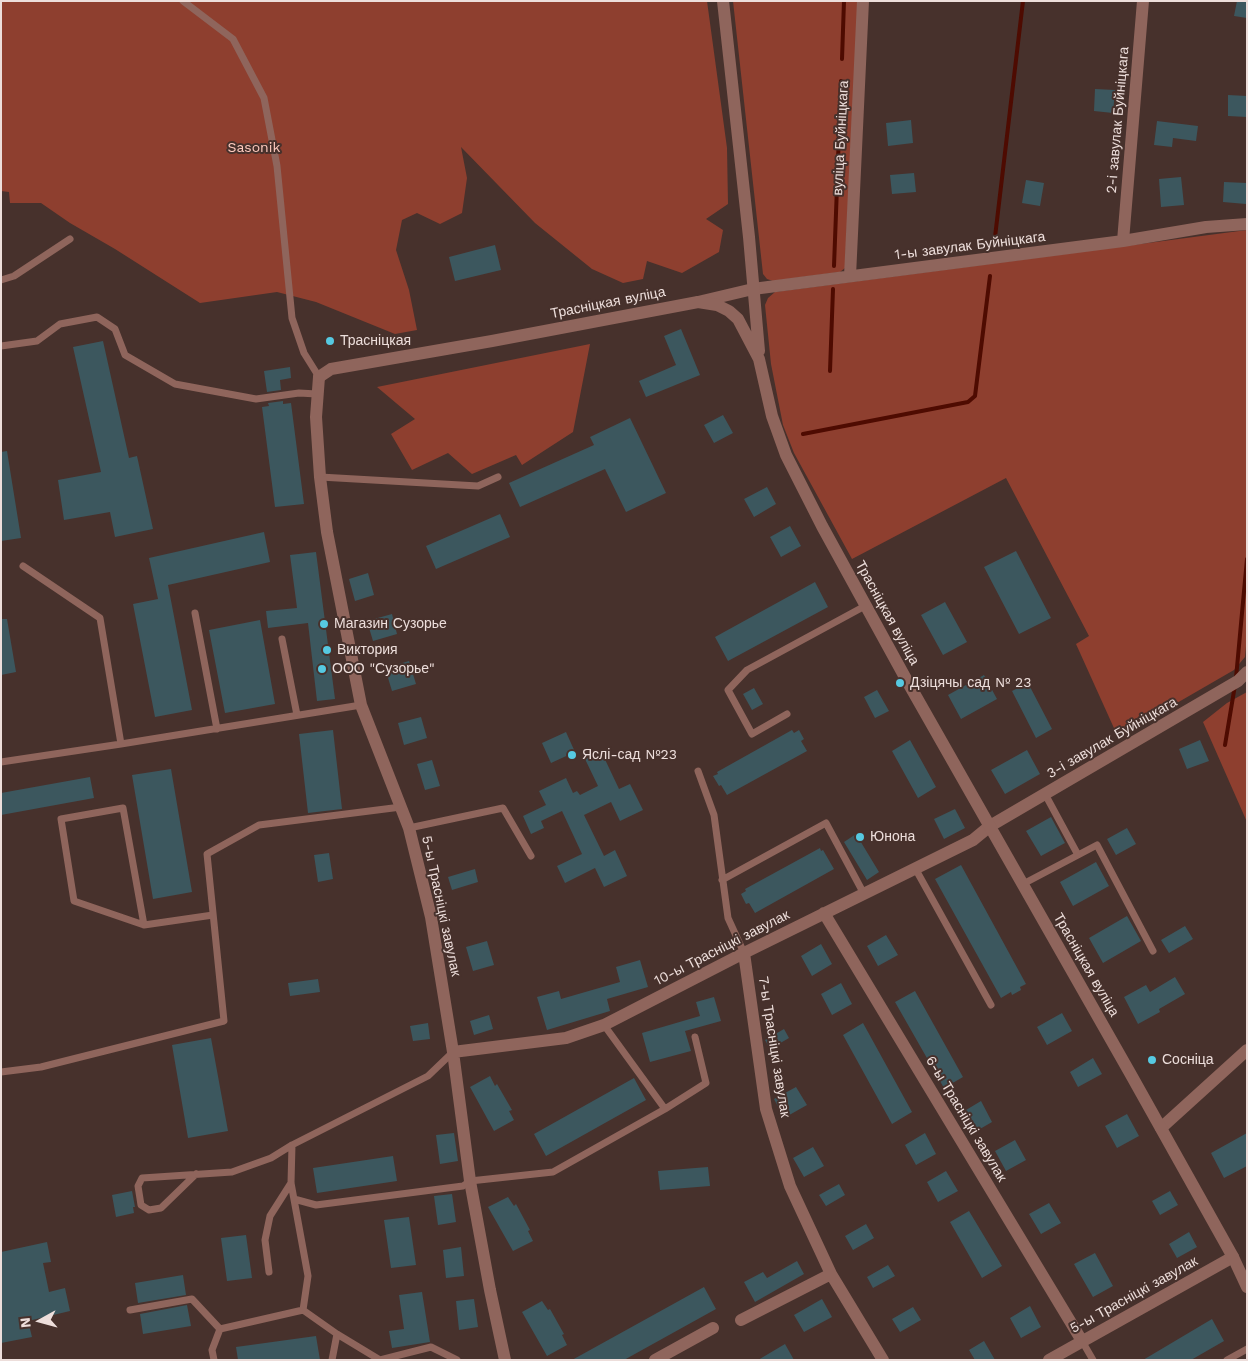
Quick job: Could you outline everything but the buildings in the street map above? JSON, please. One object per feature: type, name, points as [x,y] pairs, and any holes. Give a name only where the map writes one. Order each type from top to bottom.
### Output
[{"type":"street","points":[[723,1],[749,237],[759,359]]},
{"type":"street","name":"вуліца Буйніцкага","points":[[850,276],[863,1]]},
{"type":"street","name":"2-і завулак Буйніцкага","points":[[1123,241],[1144,1]]},
{"type":"street","name":"1-ы завулак Буйніцкага","points":[[698,302],[753,289],[1123,241],[1206,227],[1247,224]]},
{"type":"street","name":"Трасніцкая вуліца","points":[[319,377],[331,369],[492,342],[698,302],[717,305],[729,311],[738,319],[759,359],[772,416],[786,456],[822,526],[865,606],[1161,1128],[1233,1257],[1247,1286]]},
{"type":"street","name":"5-ы Трасніцкі завулак","points":[[319,377],[316,417],[320,477],[327,532],[361,705],[409,828],[431,917],[453,1052],[470,1181],[505,1360]]},
{"type":"street","name":"3-і завулак Буйніцкага","points":[[990,826],[1238,681],[1247,672]]},
{"type":"street","name":"10-ы Трасніцкі завулак","points":[[453,1052],[566,1038],[604,1025],[744,953],[973,840],[990,826]]},
{"type":"street","name":"6-ы Трасніцкі завулак","points":[[824,913],[1082,1341]]},
{"type":"street","name":"7-ы Трасніцкі завулак","points":[[744,953],[766,1109],[790,1186],[831,1274],[883,1360]]},
{"type":"street","points":[[1161,1128],[1247,1050]]},
{"type":"street","name":"5-ы Трасніцкі завулак","points":[[1049,1360],[1233,1257]]},
{"type":"street","points":[[741,1320],[831,1274]]},
{"type":"street","points":[[655,1360],[713,1328]]},
{"type":"lane","points":[[183,1],[233,39],[264,98],[277,166],[292,318],[304,353],[319,377]]},
{"type":"lane","points":[[1,280],[14,276],[70,239]]},
{"type":"lane","points":[[1,346],[37,341],[60,324],[97,318],[114,328],[125,355],[175,384],[256,399],[299,393],[318,394]]},
{"type":"lane","points":[[320,477],[478,486],[498,477]]},
{"type":"lane","points":[[23,566],[100,618],[121,744]]},
{"type":"lane","points":[[787,714],[752,734],[728,690],[748,670],[865,606]]},
{"type":"lane","points":[[194,613],[217,729]]},
{"type":"lane","points":[[282,639],[297,715]]},
{"type":"lane","points":[[1,762],[361,705]]},
{"type":"lane","points":[[698,771],[714,815],[728,918],[744,953]]},
{"type":"lane","points":[[1045,794],[1078,855]]},
{"type":"lane","points":[[1,1072],[41,1067],[224,1022],[207,854],[259,825],[401,807]]},
{"type":"lane","points":[[144,925],[123,808],[61,819],[74,901],[144,925],[213,914]]},
{"type":"lane","points":[[409,828],[504,808],[531,856]]},
{"type":"lane","points":[[722,880],[826,823],[864,894]]},
{"type":"lane","points":[[1023,884],[1098,845],[1153,951]]},
{"type":"lane","points":[[914,868],[991,1005]]},
{"type":"lane","points":[[604,1025],[665,1109]]},
{"type":"lane","points":[[294,1199],[316,1205],[463,1186],[470,1181],[554,1172],[665,1109],[706,1083],[695,1038]]},
{"type":"lane","points":[[196,1174],[161,1208],[149,1210],[141,1205],[138,1186],[142,1178],[196,1174],[232,1172],[272,1158],[292,1145],[428,1076],[453,1052]]},
{"type":"lane","points":[[292,1145],[291,1183],[308,1276],[303,1310]]},
{"type":"lane","points":[[269,1272],[265,1240],[270,1216],[291,1183]]},
{"type":"lane","points":[[130,1310],[192,1299],[220,1329]]},
{"type":"lane","points":[[220,1329],[303,1310],[337,1334],[380,1360],[431,1347],[456,1360]]},
{"type":"lane","points":[[214,1360],[212,1350],[220,1329]]},
{"type":"lane","points":[[332,1360],[337,1334]]},
{"type":"lane","points":[[1082,1341],[1092,1360]]},
{"type":"lane","points":[[1227,1360],[1247,1349]]},
{"type":"green space","name":"Sasonik","points":[[1,1],[707,1],[727,148],[728,204],[706,219],[723,230],[719,252],[682,273],[647,261],[643,279],[623,283],[592,269],[535,223],[461,147],[467,178],[462,213],[440,224],[417,213],[402,220],[396,250],[409,290],[417,330],[395,334],[316,302],[277,292],[200,303],[41,203],[10,203],[9,192],[1,191]]},
{"type":"green space","points":[[733,1],[858,1],[845,268],[840,272],[773,281],[767,279],[763,274]]},
{"type":"green space","points":[[1247,230],[1247,636],[1245,657],[1234,670],[1118,737],[1076,644],[1089,636],[1006,478],[852,559],[794,453],[783,425],[771,364],[765,305],[768,298],[775,292]]},
{"type":"green space","points":[[590,344],[573,432],[522,465],[516,455],[472,474],[448,453],[412,470],[391,434],[415,419],[377,387]]},
{"type":"green space","points":[[1247,692],[1247,822],[1203,722],[1227,703]]},
{"type":"waterway","points":[[842,59],[844,1]]},
{"type":"waterway","points":[[995,237],[1023,1]]},
{"type":"waterway","points":[[834,266],[841,81]]},
{"type":"waterway","points":[[803,434],[968,402],[975,396],[990,276]]},
{"type":"waterway","points":[[830,371],[833,289]]},
{"type":"waterway","points":[[1236,678],[1247,559]]},
{"type":"waterway","points":[[1225,745],[1235,685]]},
{"type":"place","name":"Трасніцкая","points":[[330,341]]},
{"type":"place","name":"Магазин Сузорье","points":[[324,624]]},
{"type":"place","name":"Виктория","points":[[327,650]]},
{"type":"place","name":"ООО \"Сузорье\"","points":[[322,669]]},
{"type":"place","name":"Дзіцячы сад № 23","points":[[900,683]]},
{"type":"place","name":"Яслі-сад №23","points":[[572,755]]},
{"type":"place","name":"Юнона","points":[[860,837]]},
{"type":"place","name":"Сосніца","points":[[1152,1060]]}]
